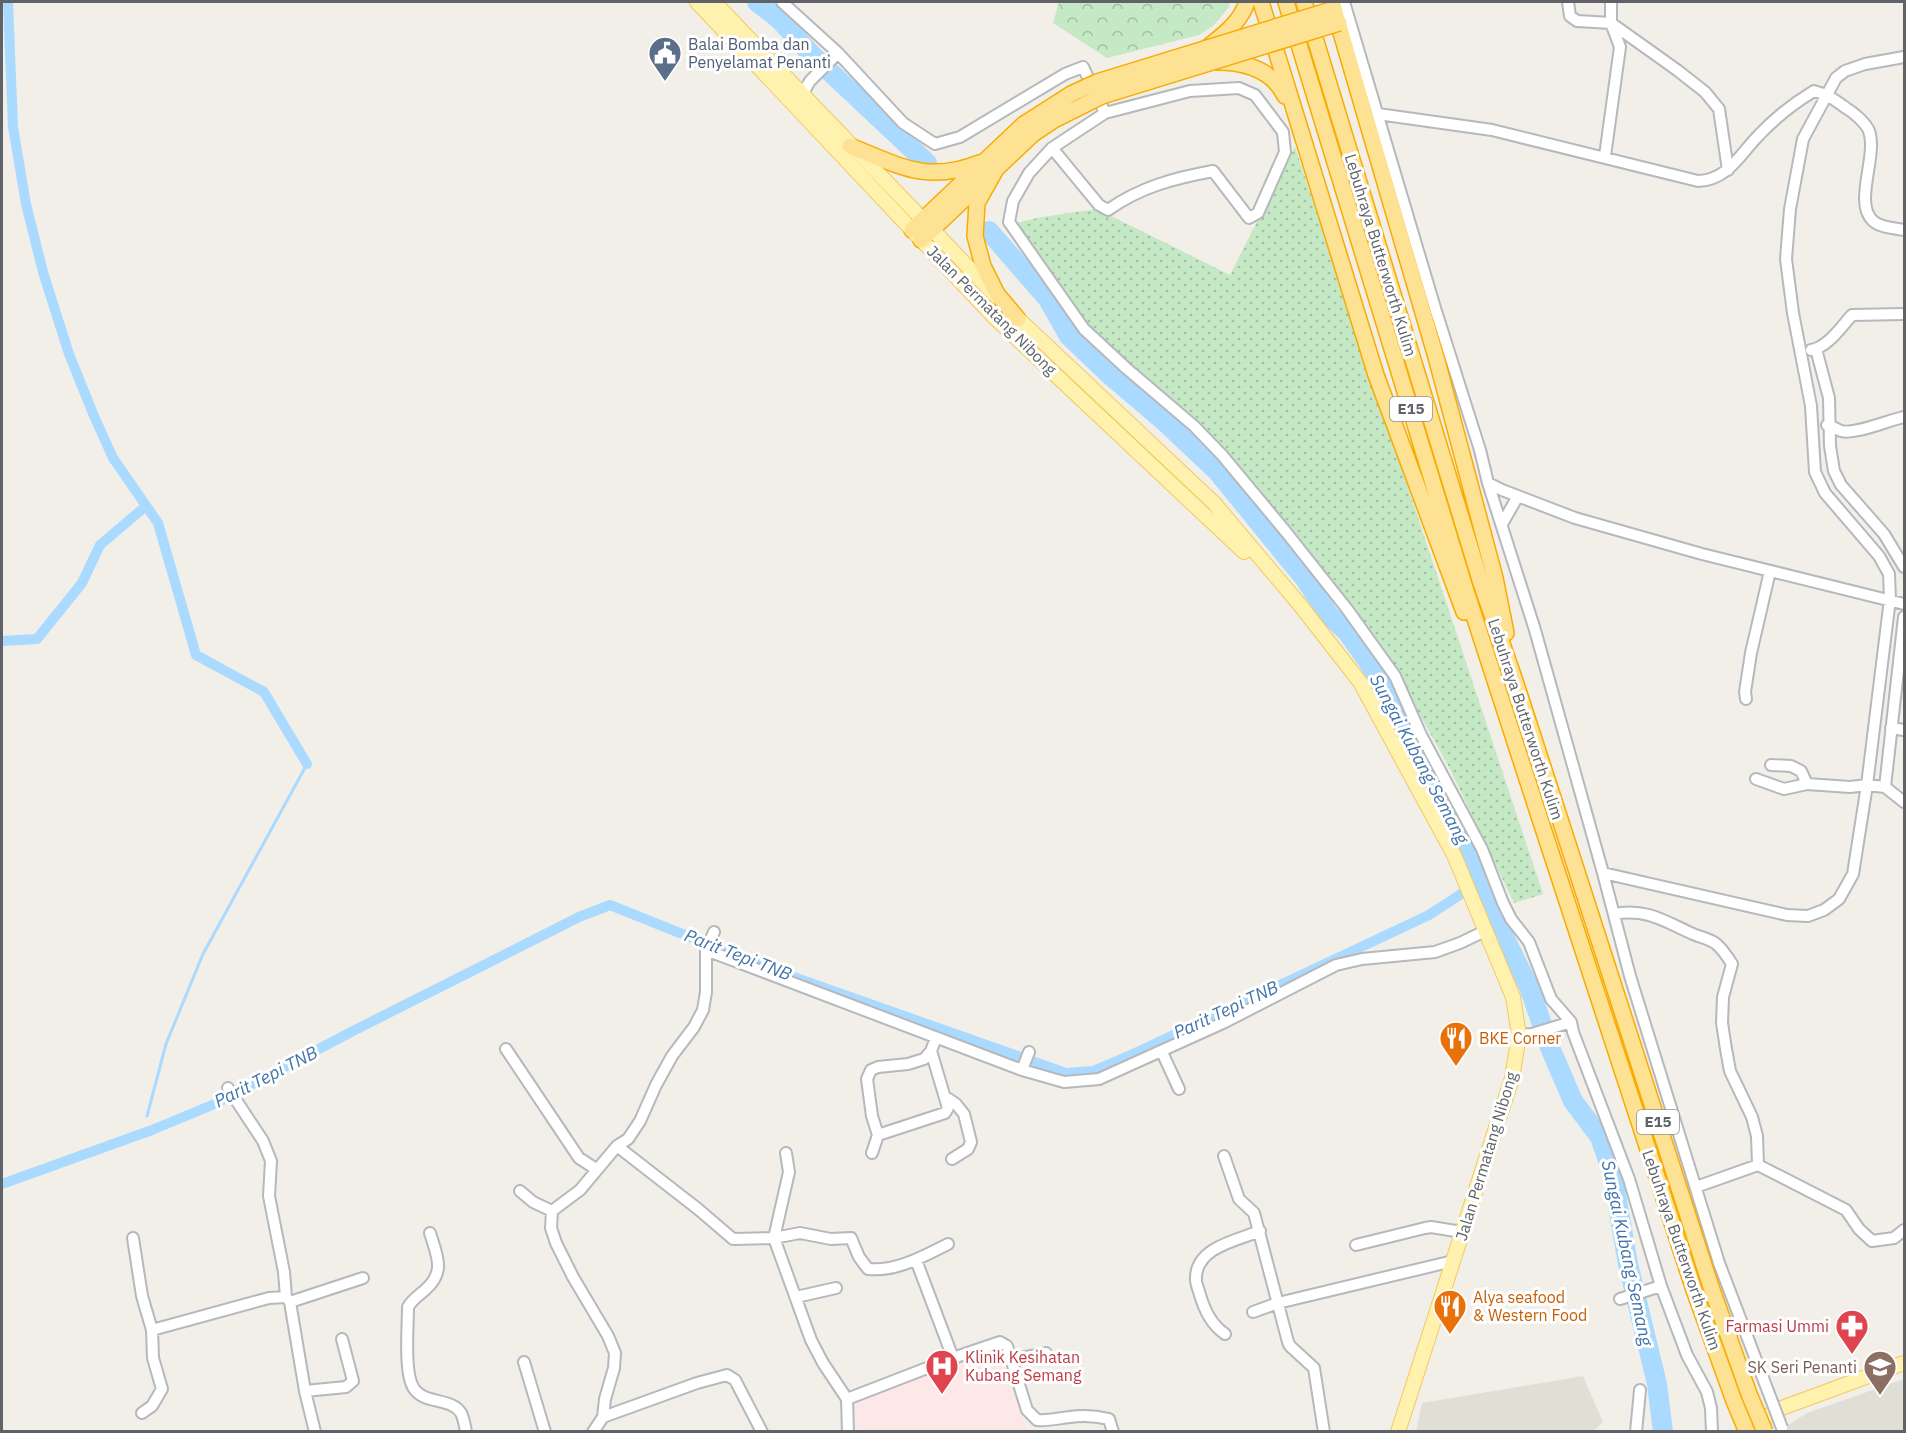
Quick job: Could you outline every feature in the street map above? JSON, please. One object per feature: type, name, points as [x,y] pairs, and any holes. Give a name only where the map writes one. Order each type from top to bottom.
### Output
[{"type":"highway","points":[[1209,55],[1233,27],[1243,13],[1247,2]]},
{"type":"highway","points":[[1261,2],[1376,375],[1455,591],[1497,687]]},
{"type":"highway","name":"Lebuhraya Butterworth Kulim","points":[[1286,2],[1497,687],[1694,1290],[1745,1431]]},
{"type":"highway","name":"Lebuhraya Butterworth Kulim","points":[[1304,2],[1484,591],[1710,1284],[1749,1394],[1765,1431]]},
{"type":"highway","points":[[922,230],[1029,129],[1071,94],[1097,82],[1209,55],[1272,36],[1337,9],[1496,578],[1515,681]]},
{"type":"highway","points":[[1209,55],[1259,69],[1279,84],[1302,131]]},
{"type":"highway","points":[[850,146],[902,167],[931,174],[991,165]]},
{"type":"highway","points":[[991,165],[977,203],[975,236],[983,266],[997,294],[1018,319]]},
{"type":"main road","name":"Jalan Permatang Nibong","points":[[697,2],[922,230],[1214,503],[1300,605],[1360,682],[1454,855],[1526,1035],[1398,1431]]},
{"type":"main road","name":"Jalan Permatang Nibong","points":[[714,2],[806,87],[850,146],[995,318],[1204,512],[1300,605]]},
{"type":"main road","points":[[1745,1431],[1779,1409],[1905,1363]]},
{"type":"street","points":[[782,2],[903,123],[935,144],[960,137],[1065,74],[1083,67],[1106,113]]},
{"type":"street","points":[[1568,2],[1570,16],[1577,21],[1611,23],[1706,92],[1719,109],[1728,170]]},
{"type":"street","points":[[1605,156],[1620,47],[1611,23],[1611,2]]},
{"type":"street","points":[[1337,9],[1378,114],[1488,483],[1535,630],[1630,976],[1719,1263],[1782,1428]]},
{"type":"street","points":[[806,87],[834,56]]},
{"type":"street","points":[[1603,873],[1787,915],[1808,916],[1824,910],[1839,899],[1853,874],[1867,785],[1890,599],[1889,574],[1879,556],[1825,492],[1815,472],[1814,423],[1793,313],[1786,259],[1790,209],[1803,139],[1836,78],[1845,71],[1865,64],[1905,57]]},
{"type":"street","points":[[1052,148],[1099,205],[1108,210],[1127,197],[1176,178],[1213,171],[1249,218],[1258,213],[1285,152],[1283,132],[1255,95],[1239,88],[1190,91],[1106,113],[1052,148],[1029,173],[1013,201],[1009,222],[1084,329],[1194,426],[1222,455],[1347,609],[1395,676],[1421,735],[1482,849],[1503,903],[1511,919],[1529,942],[1551,999],[1573,1032],[1629,1179],[1661,1286],[1687,1355],[1707,1392],[1711,1408],[1712,1431]]},
{"type":"street","points":[[1378,114],[1492,130],[1605,156],[1698,181],[1711,180],[1728,170],[1759,134],[1793,104],[1814,91],[1828,95],[1851,111],[1869,129],[1871,149],[1865,196],[1867,212],[1872,220],[1881,226],[1904,230],[1905,225]]},
{"type":"street","points":[[1801,351],[1816,349],[1828,341],[1852,315],[1905,314]]},
{"type":"street","points":[[1816,349],[1829,398],[1830,446],[1834,471],[1841,485],[1884,534],[1905,567]]},
{"type":"street","points":[[1814,423],[1831,425],[1842,432],[1869,428],[1905,417]]},
{"type":"street","points":[[1488,483],[1575,518],[1702,554],[1905,604]]},
{"type":"street","points":[[1502,524],[1518,496]]},
{"type":"street","points":[[1746,699],[1751,653],[1770,571]]},
{"type":"street","points":[[1885,787],[1905,617]]},
{"type":"street","points":[[1891,728],[1905,730]]},
{"type":"street","points":[[1772,765],[1791,766],[1801,771],[1807,784]]},
{"type":"street","points":[[1756,779],[1784,789],[1807,784],[1885,787],[1905,802]]},
{"type":"street","points":[[1614,914],[1636,912],[1655,915],[1672,922],[1695,935],[1713,941],[1724,951],[1732,964],[1723,997],[1722,1023],[1730,1071],[1752,1117],[1757,1136],[1758,1165]]},
{"type":"street","points":[[707,948],[936,1038],[1064,1082],[1099,1079],[1162,1052],[1336,965],[1362,959],[1435,952],[1485,932]]},
{"type":"street","points":[[593,1431],[603,1417],[615,1353],[608,1336],[556,1243],[551,1228],[552,1211],[580,1190],[616,1146],[628,1139],[640,1121],[672,1056],[694,1027],[703,1010],[706,992],[707,948],[713,934]]},
{"type":"street","points":[[1526,1035],[1568,1023]]},
{"type":"street","points":[[872,1153],[878,1135],[872,1116],[867,1078],[871,1070],[924,1059],[931,1051],[936,1038]]},
{"type":"street","points":[[506,1049],[579,1158],[596,1169]]},
{"type":"street","points":[[878,1135],[945,1113],[948,1108],[947,1098],[931,1051]]},
{"type":"street","points":[[1162,1052],[1179,1089]]},
{"type":"street","points":[[1023,1068],[1029,1053]]},
{"type":"street","points":[[229,1089],[263,1142],[271,1161],[269,1196],[305,1391],[315,1431]]},
{"type":"street","points":[[947,1098],[964,1114],[971,1142],[968,1149],[952,1159]]},
{"type":"street","points":[[616,1146],[733,1239],[774,1238],[800,1233],[831,1239],[851,1238],[859,1257],[868,1269],[878,1270],[916,1260],[948,1244]]},
{"type":"street","points":[[786,1153],[789,1172],[774,1238],[811,1340],[847,1399],[848,1431]]},
{"type":"street","points":[[1224,1156],[1239,1199],[1254,1213],[1290,1346],[1314,1368],[1324,1431]]},
{"type":"street","points":[[1696,1187],[1758,1165],[1846,1210],[1859,1229],[1872,1241],[1894,1238],[1905,1230]]},
{"type":"street","points":[[520,1191],[533,1202],[552,1211]]},
{"type":"street","points":[[1356,1245],[1431,1227],[1462,1232]]},
{"type":"street","points":[[1224,1334],[1206,1313],[1195,1279],[1199,1262],[1209,1252],[1260,1231]]},
{"type":"street","points":[[430,1233],[439,1264],[438,1271],[430,1285],[408,1307],[408,1375],[413,1388],[422,1396],[456,1408],[463,1417],[466,1431]]},
{"type":"street","points":[[133,1238],[142,1296],[152,1330],[153,1358],[162,1389],[152,1406],[142,1413]]},
{"type":"street","points":[[916,1260],[953,1358]]},
{"type":"street","points":[[1253,1312],[1278,1303],[1453,1261]]},
{"type":"street","points":[[152,1330],[269,1298],[288,1300],[363,1278]]},
{"type":"street","points":[[1623,1298],[1661,1286]]},
{"type":"street","points":[[796,1297],[836,1288]]},
{"type":"street","points":[[305,1391],[346,1387],[353,1382],[342,1339]]},
{"type":"street","points":[[847,1399],[1000,1342],[1007,1346],[1027,1410],[1037,1420],[1094,1416],[1109,1419],[1113,1431]]},
{"type":"street","points":[[1011,1360],[1047,1353]]},
{"type":"street","points":[[524,1362],[545,1431]]},
{"type":"street","points":[[603,1417],[697,1383],[727,1375],[735,1380],[762,1431]]},
{"type":"street","points":[[1636,1431],[1640,1390]]},
{"type":"shaded area","name":"Klinik Kesihatan Kubang Semang","points":[[996,1348],[1028,1431],[862,1431],[852,1405],[888,1384]]},
{"type":"shaded area","points":[[1583,1376],[1603,1422],[1593,1431],[1416,1431],[1422,1403]]},
{"type":"shaded area","name":"SK Seri Penanti","points":[[1904,1379],[1904,1431],[1779,1431],[1807,1413]]},
{"type":"green space","points":[[1059,2],[1230,2],[1229,7],[1213,26],[1199,35],[1107,58],[1053,23]]},
{"type":"green space","points":[[1295,147],[1543,894],[1514,903],[1449,767],[1388,658],[1298,536],[1200,424],[1086,325],[1016,223],[1097,209],[1230,275]]},
{"type":"waterway","points":[[8,2],[13,127],[26,204],[43,272],[69,354],[113,458],[158,523],[196,655],[264,692],[307,764]]},
{"type":"waterway","points":[[757,2],[779,19],[812,55],[927,163]]},
{"type":"waterway","name":"Sungai Kubang Semang","points":[[989,231],[1048,299],[1069,336],[1217,471],[1305,579],[1329,615],[1347,632],[1388,696],[1406,742],[1440,792],[1459,831],[1501,931],[1529,987],[1551,1050],[1573,1101],[1600,1137],[1612,1172],[1628,1264],[1657,1384],[1663,1432]]},
{"type":"waterway","points":[[2,641],[37,639],[82,583],[100,545],[146,506]]},
{"type":"waterway","points":[[147,1116],[166,1044],[203,954],[307,764]]},
{"type":"waterway","name":"Parit Tepi TNB","points":[[2,1184],[152,1130],[217,1103],[351,1032],[579,917],[610,905],[765,967],[1066,1073],[1093,1071],[1133,1054],[1429,915],[1481,881]]},
{"type":"place","name":"Balai Bomba dan Penyelamat Penanti","points":[[665,82]]},
{"type":"place","name":"BKE Corner","points":[[1456,1067]]},
{"type":"place","name":"Alya seafood & Western Food","points":[[1450,1335]]},
{"type":"place","name":"Farmasi Ummi","points":[[1852,1355]]},
{"type":"place","name":"Klinik Kesihatan Kubang Semang","points":[[942,1395]]},
{"type":"place","name":"SK Seri Penanti","points":[[1880,1396]]}]
